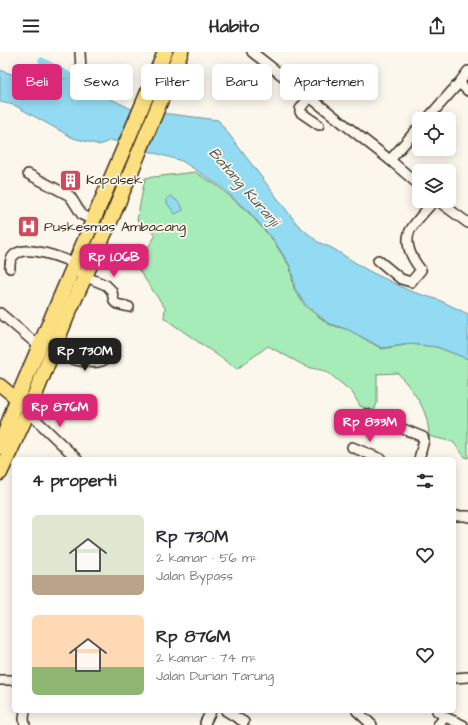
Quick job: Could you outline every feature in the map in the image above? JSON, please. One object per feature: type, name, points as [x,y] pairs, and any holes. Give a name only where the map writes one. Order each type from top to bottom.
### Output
[{"type":"highway","points":[[0,447],[20,407],[45,350],[77,271],[95,216],[165,52]]},
{"type":"highway","points":[[77,271],[112,217],[181,52]]},
{"type":"highway","points":[[0,473],[20,407]]},
{"type":"main road","points":[[0,385],[20,407]]},
{"type":"main road","points":[[0,392],[20,407]]},
{"type":"street","points":[[80,52],[81,64]]},
{"type":"street","points":[[252,52],[280,74]]},
{"type":"street","points":[[433,112],[468,71]]},
{"type":"street","points":[[459,83],[468,91]]},
{"type":"street","points":[[307,100],[300,109],[300,112],[319,125]]},
{"type":"street","points":[[313,100],[412,179]]},
{"type":"street","points":[[390,160],[412,135]]},
{"type":"street","points":[[28,174],[70,196],[82,215],[95,216]]},
{"type":"street","points":[[378,260],[401,280],[411,282],[421,270],[408,248],[409,232],[428,208]]},
{"type":"street","points":[[448,208],[468,223]]},
{"type":"street","points":[[10,268],[9,262],[12,256],[18,252],[22,251],[56,256],[77,271],[106,285],[112,291],[112,299],[114,302],[129,307]]},
{"type":"street","points":[[0,313],[45,350],[78,360],[98,362],[113,354]]},
{"type":"street","points":[[20,407],[75,457]]},
{"type":"street","points":[[366,414],[423,437],[424,440],[420,457]]},
{"type":"street","points":[[352,447],[376,457]]},
{"type":"street","points":[[456,516],[468,516]]},
{"type":"street","points":[[456,678],[468,677]]},
{"type":"street","points":[[0,680],[12,680]]},
{"type":"street","points":[[25,713],[24,719],[26,725]]},
{"type":"street","points":[[205,722],[210,713]]},
{"type":"street","points":[[229,713],[244,722]]},
{"type":"street","points":[[359,713],[372,725]]},
{"type":"street","points":[[440,713],[463,725],[468,722]]},
{"type":"street","points":[[438,725],[445,717]]},
{"type":"green space","points":[[195,172],[219,187],[249,213],[272,239],[290,267],[294,289],[305,306],[328,324],[349,330],[382,349],[410,344],[437,347],[468,359],[468,458],[465,457],[453,442],[429,436],[426,417],[420,402],[398,373],[377,374],[377,403],[374,411],[360,406],[352,392],[326,371],[307,367],[268,346],[237,369],[164,318],[165,308],[136,266],[156,235],[137,220],[145,178]]},
{"type":"water","name":"Batang Kuranji","points":[[0,70],[12,74],[12,100],[62,100],[62,78],[67,78],[70,79],[70,100],[113,100],[138,112],[218,120],[297,224],[318,242],[332,248],[367,270],[410,291],[439,300],[468,314],[468,359],[437,347],[410,344],[382,348],[349,330],[328,323],[306,305],[295,289],[291,267],[273,239],[249,212],[220,186],[182,161],[111,140],[100,145],[73,138],[14,105],[0,102]]},
{"type":"water","points":[[171,196],[181,204],[183,210],[175,214],[167,203],[167,198]]},
{"type":"waterway","points":[[42,61],[70,76]]},
{"type":"place","name":"Kapolsek","points":[[71,180]]},
{"type":"place","name":"Puskesmas Ambacang","points":[[29,227]]}]
